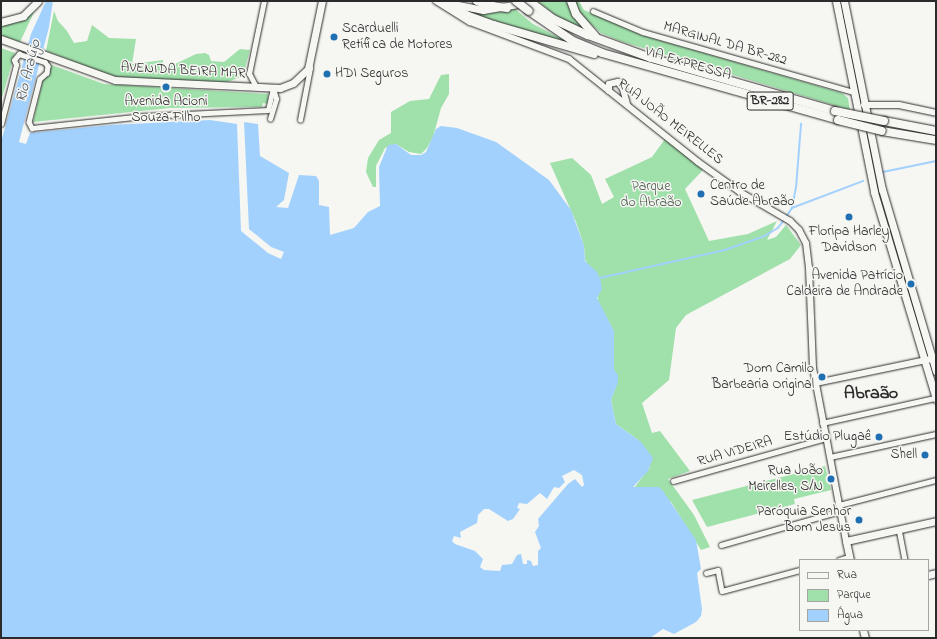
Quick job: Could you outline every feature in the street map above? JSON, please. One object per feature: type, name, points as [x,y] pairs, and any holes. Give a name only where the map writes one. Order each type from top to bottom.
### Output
[{"type":"highway","points":[[477,1],[487,5],[507,8]]},
{"type":"highway","name":"VIA EXPRESSA","points":[[516,1],[530,4],[571,29],[651,58],[835,111],[936,130]]},
{"type":"highway","points":[[571,1],[584,25],[601,40]]},
{"type":"highway","name":"VIA EXPRESSA","points":[[530,4],[573,41],[636,63],[838,120],[882,131],[936,140]]},
{"type":"highway","points":[[449,5],[466,15],[494,25],[603,56],[636,63]]},
{"type":"main road","points":[[1,22],[23,16],[38,1]]},
{"type":"main road","points":[[306,77],[322,1]]},
{"type":"main road","points":[[437,1],[449,5],[483,10],[530,4]]},
{"type":"main road","name":"RUA JOÃO MEIRELLES","points":[[437,1],[470,22],[569,59],[627,107],[716,176],[790,221],[799,230],[806,243],[816,384],[822,423],[850,559]]},
{"type":"main road","points":[[836,1],[874,192],[936,398]]},
{"type":"main road","points":[[844,1],[882,190],[920,318],[934,358],[936,371]]},
{"type":"main road","points":[[1,39],[21,50]]},
{"type":"main road","name":"AVENIDA BEIRA MAR","points":[[21,50],[115,80],[274,88],[293,83],[306,77]]},
{"type":"main road","points":[[609,91],[609,84],[618,82],[623,89],[624,101],[627,107]]},
{"type":"main road","points":[[853,92],[862,94]]},
{"type":"main road","points":[[864,106],[899,105],[933,110],[936,113]]},
{"type":"main road","points":[[907,305],[912,314],[920,318]]},
{"type":"main road","points":[[816,384],[934,358]]},
{"type":"main road","points":[[846,541],[936,521]]},
{"type":"street","points":[[257,88],[248,74],[264,1]]},
{"type":"street","name":"MARGINAL DA BR-282","points":[[593,11],[643,32],[853,92]]},
{"type":"street","points":[[1,124],[16,65],[14,60],[21,50]]},
{"type":"street","points":[[46,59],[48,73],[40,79],[28,122],[32,128],[145,116],[268,110],[274,88]]},
{"type":"street","points":[[300,120],[306,77]]},
{"type":"street","points":[[270,119],[276,99],[274,88]]},
{"type":"street","points":[[822,423],[936,398]]},
{"type":"street","points":[[830,457],[936,434]]},
{"type":"street","name":"RUA VIDEIRA","points":[[673,481],[826,438]]},
{"type":"street","points":[[721,545],[936,480]]},
{"type":"street","points":[[899,529],[905,559]]},
{"type":"street","points":[[706,573],[718,570],[722,590],[799,570]]},
{"type":"green space","points":[[537,1],[568,1],[572,14],[586,32],[565,22]]},
{"type":"green space","points":[[575,1],[579,1],[584,10],[641,35],[842,93],[848,98],[850,110],[620,41],[601,33],[582,16]]},
{"type":"green space","points":[[515,9],[533,24],[570,43],[468,13],[487,14]]},
{"type":"green space","points":[[54,11],[58,21],[67,31],[74,43],[87,41],[92,25],[109,38],[136,39],[132,64],[163,60],[163,66],[173,65],[196,54],[205,53],[209,55],[211,61],[224,62],[240,49],[250,50],[243,76],[225,83],[115,77],[46,51]]},
{"type":"green space","points":[[34,12],[20,42],[1,35],[1,26],[17,22]]},
{"type":"green space","points":[[1,48],[15,53],[1,101]]},
{"type":"green space","points":[[49,64],[104,84],[268,94],[269,104],[263,103],[262,107],[170,108],[33,122],[43,79],[50,73]]},
{"type":"green space","points":[[449,74],[449,94],[441,108],[433,137],[427,148],[421,154],[409,152],[396,144],[385,148],[376,166],[376,187],[373,187],[366,172],[368,158],[379,140],[391,133],[391,112],[410,101],[429,99],[441,75]]},
{"type":"green space","name":"Parque do Abraão","points":[[665,139],[703,170],[685,189],[709,241],[748,234],[777,221],[767,240],[776,237],[786,225],[801,245],[790,259],[686,315],[676,328],[669,380],[642,403],[652,433],[660,431],[690,471],[668,479],[694,515],[710,547],[701,550],[671,502],[646,488],[634,488],[650,467],[637,439],[616,424],[611,400],[617,384],[617,374],[613,370],[614,331],[598,303],[597,273],[588,266],[585,259],[584,246],[576,222],[550,163],[572,158],[591,175],[602,204],[614,197],[605,179],[652,157]]},
{"type":"green space","points":[[867,140],[870,146],[928,354],[925,354],[876,191]]},
{"type":"green space","points":[[825,466],[831,490],[794,499],[795,504],[707,527],[692,500]]},
{"type":"water","name":"Rio Araújo","points":[[46,1],[53,1],[49,27],[19,142],[26,144],[30,133],[110,125],[210,120],[237,124],[241,231],[268,253],[281,259],[284,252],[271,247],[249,229],[244,122],[258,124],[260,156],[289,173],[284,200],[276,207],[288,208],[299,175],[316,176],[319,181],[319,205],[329,207],[330,235],[354,228],[368,212],[380,206],[379,167],[388,145],[396,144],[411,155],[421,155],[426,152],[436,129],[441,126],[457,128],[496,142],[549,180],[571,210],[584,246],[585,261],[597,272],[601,282],[602,289],[597,298],[614,331],[614,370],[618,375],[618,382],[611,400],[616,424],[641,442],[653,458],[648,471],[633,487],[659,487],[696,540],[701,569],[697,573],[702,609],[701,616],[696,622],[674,634],[663,629],[650,638],[1,638],[1,142],[31,34]],"holes":[[[574,470],[582,475],[584,485],[582,487],[575,479],[568,484],[538,519],[539,526],[535,532],[541,548],[538,551],[538,565],[533,566],[531,561],[527,560],[527,564],[523,564],[521,554],[517,555],[512,564],[502,565],[500,571],[484,570],[480,567],[483,559],[475,551],[455,544],[452,541],[454,536],[461,538],[460,532],[477,523],[478,515],[484,509],[489,509],[508,521],[513,519],[520,509],[517,508],[519,503],[527,504],[540,493],[547,499],[554,487],[559,488],[565,482],[562,476]]]},
{"type":"waterway","points":[[792,208],[796,188],[801,124]]},
{"type":"waterway","points":[[883,172],[936,161]]},
{"type":"waterway","points":[[786,217],[792,208],[863,181]]},
{"type":"waterway","points":[[600,278],[725,250],[765,236],[778,228],[784,220]]},
{"type":"place","name":"Scarduelli Retífica de Motores","points":[[334,37]]},
{"type":"place","name":"HDI Seguros","points":[[327,74]]},
{"type":"place","name":"Avenida Acioni Souza Filho","points":[[166,87]]},
{"type":"place","name":"Centro de Saúde Abraão","points":[[701,194]]},
{"type":"place","name":"Floripa Harley Davidson","points":[[849,217]]},
{"type":"place","name":"Avenida Patrício Caldeira de Andrade","points":[[911,284]]},
{"type":"place","name":"Dom Camilo Barbearia Original","points":[[822,377]]},
{"type":"place","name":"Estúdio Plugaê","points":[[879,437]]},
{"type":"place","name":"Shell","points":[[925,455]]},
{"type":"place","name":"Rua João Meirelles, S/N","points":[[831,479]]},
{"type":"place","name":"Paróquia Senhor Bom Jesus","points":[[859,520]]},
{"type":"district","name":"Abraão","points":[[871,394]]}]
